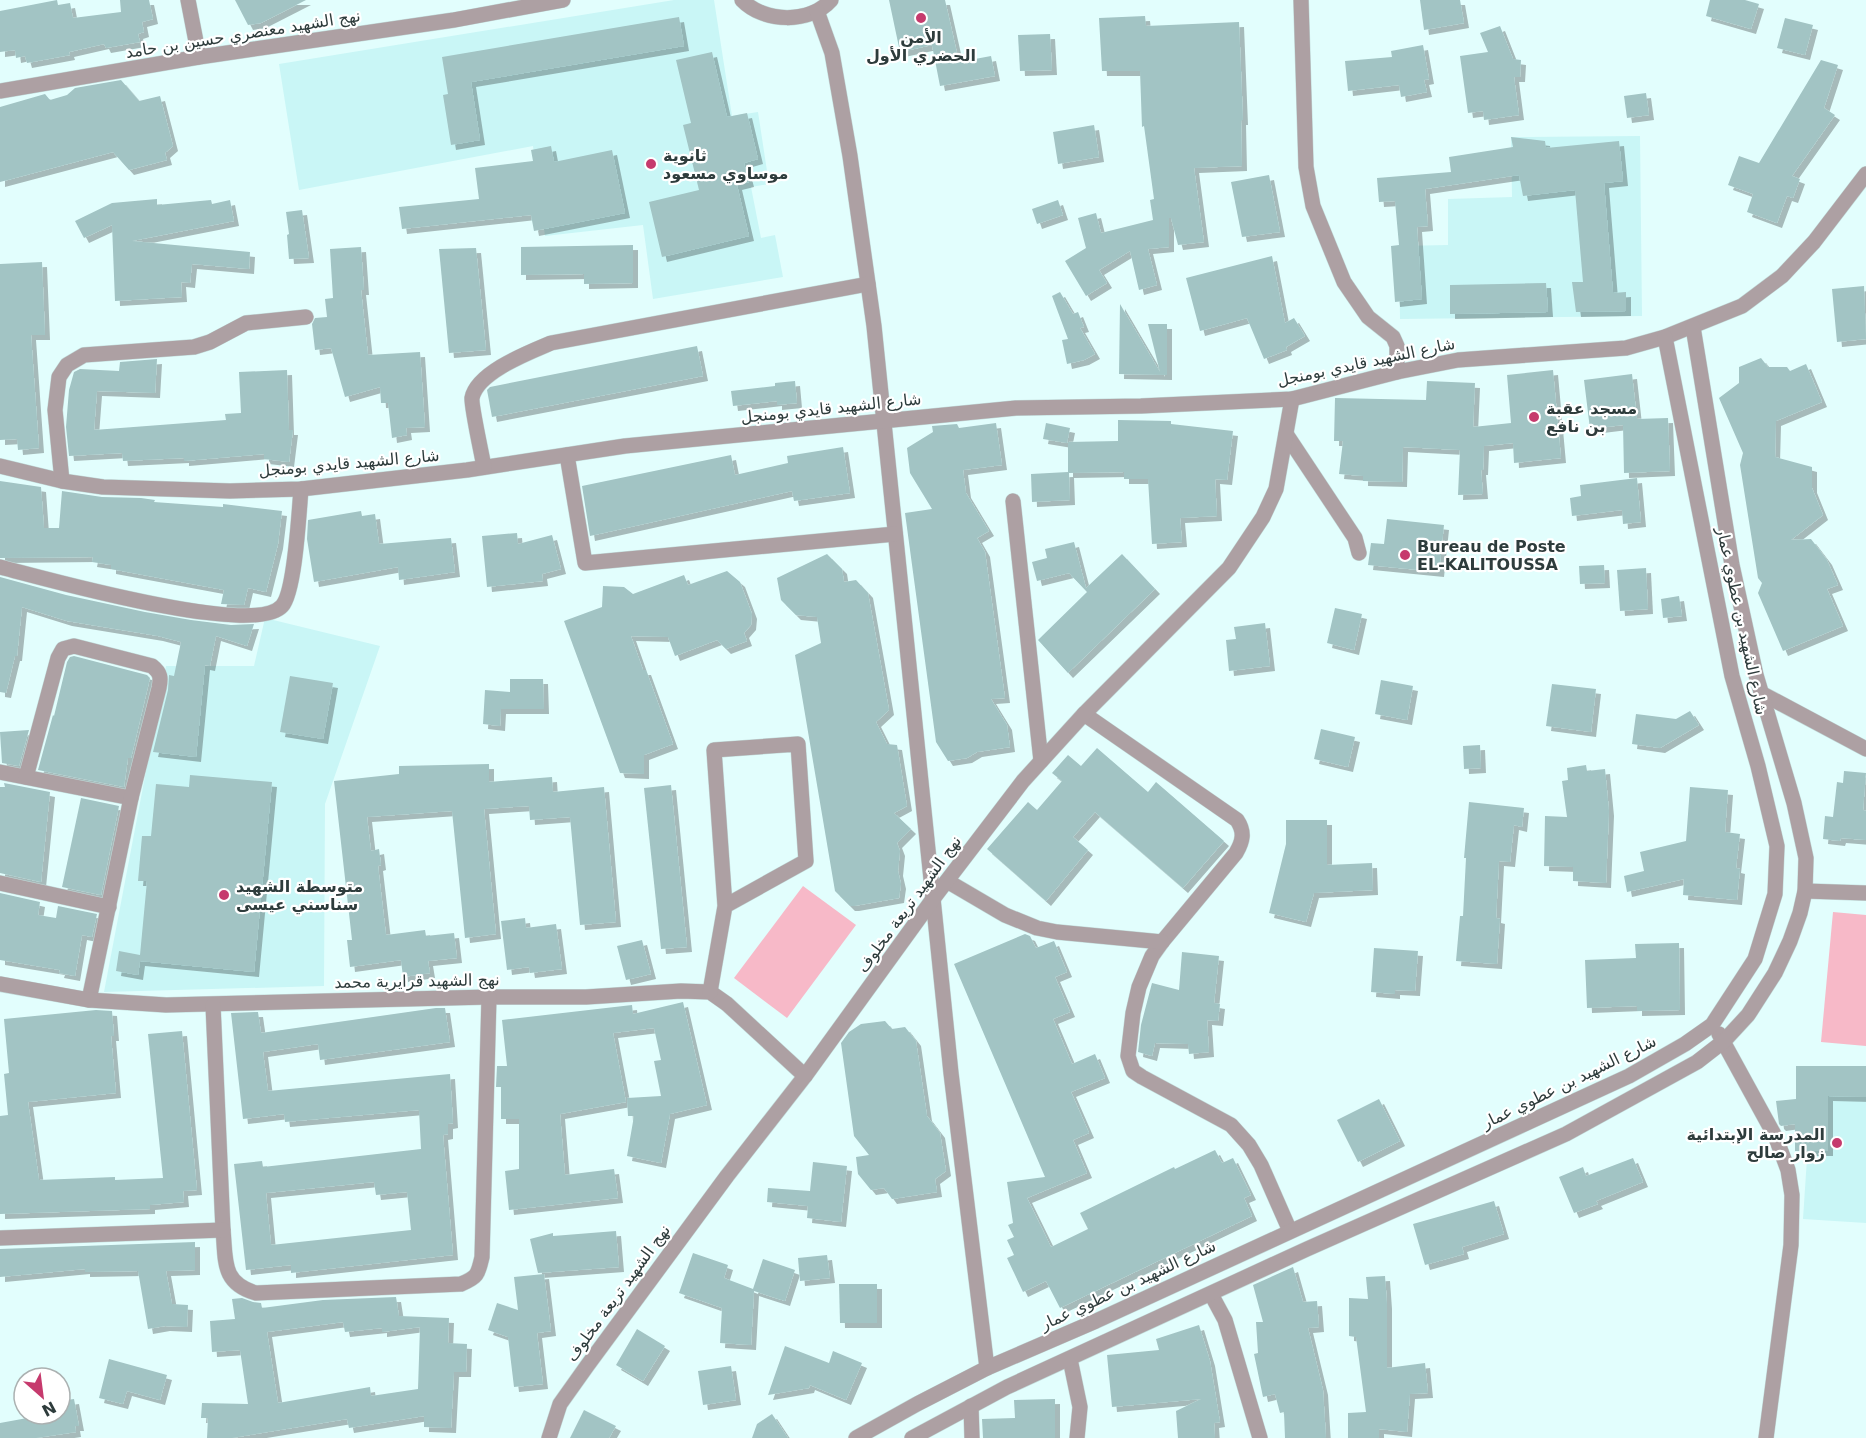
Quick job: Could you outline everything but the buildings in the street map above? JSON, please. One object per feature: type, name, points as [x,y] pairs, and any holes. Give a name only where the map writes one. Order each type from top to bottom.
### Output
[{"type":"street","points":[[188,0],[199,57]]},
{"type":"street","name":"نهج الشهيد معنصري حسين بن حامد","points":[[0,91],[199,57],[454,20],[563,0]]},
{"type":"street","points":[[742,0],[766,15],[788,18],[817,11],[831,0]]},
{"type":"street","points":[[1301,0],[1306,167],[1313,206],[1344,282],[1368,317],[1393,337],[1397,346],[1397,372]]},
{"type":"street","points":[[817,11],[832,53],[850,156],[868,284],[951,1072],[987,1368]]},
{"type":"street","name":"شارع الشهيد قايدي بومنجل","points":[[0,466],[62,481],[103,487],[172,490],[301,489],[484,467],[625,446],[1016,408],[1141,406],[1292,399],[1397,372],[1458,360],[1626,348],[1693,327],[1742,306],[1782,276],[1814,242],[1866,174]]},
{"type":"street","points":[[484,467],[472,398],[481,383],[493,372],[521,355],[551,343],[868,284]]},
{"type":"street","points":[[62,481],[55,410],[59,377],[67,365],[84,356],[194,346],[210,342],[246,323],[306,317]]},
{"type":"street","name":"شارع الشهيد بن عطوي عمار","points":[[912,1438],[1007,1387],[1566,1134],[1697,1062],[1724,1041],[1748,1015],[1775,973],[1790,941],[1805,891],[1806,858],[1799,825],[1761,693],[1732,565],[1693,327]]},
{"type":"street","name":"شارع الشهيد بن عطوي عمار","points":[[856,1438],[987,1368],[1096,1321],[1629,1076],[1685,1044],[1712,1025],[1755,960],[1775,894],[1777,846],[1758,766],[1732,676],[1665,337]]},
{"type":"street","name":"نهج الشهيد تريعة مخلوف","points":[[549,1438],[560,1404],[587,1366],[1023,781],[1084,714],[1229,568],[1263,517],[1276,489],[1292,399]]},
{"type":"street","points":[[1286,434],[1356,538],[1359,552]]},
{"type":"street","points":[[567,455],[585,563],[895,534]]},
{"type":"street","points":[[0,567],[168,608],[230,616],[264,614],[280,608],[287,597],[301,489]]},
{"type":"street","points":[[1013,501],[1041,761]]},
{"type":"street","points":[[26,777],[60,652],[68,646],[74,646],[152,666],[160,674],[159,688],[131,798],[89,1000]]},
{"type":"street","points":[[1761,693],[1866,749]]},
{"type":"street","points":[[1084,714],[1237,820],[1242,827],[1242,843],[1236,853],[1152,956],[1139,987],[1133,1013],[1128,1056],[1133,1071],[1231,1125],[1249,1145],[1262,1165],[1290,1231]]},
{"type":"street","points":[[725,906],[806,861],[798,744],[714,750],[725,906],[710,992],[727,1004],[805,1076]]},
{"type":"street","points":[[0,772],[131,798]]},
{"type":"street","points":[[947,881],[1005,915],[1037,928],[1162,942]]},
{"type":"street","points":[[0,883],[109,907]]},
{"type":"street","points":[[1805,891],[1866,894]]},
{"type":"street","name":"نهج الشهيد قرايرية محمد","points":[[0,984],[89,1000],[166,1005],[489,997],[586,997],[681,991],[710,992]]},
{"type":"street","points":[[213,1005],[226,1267],[231,1279],[239,1287],[256,1293],[429,1287],[461,1284],[478,1273],[482,1257],[489,997]]},
{"type":"street","points":[[1712,1025],[1724,1041],[1776,1138],[1788,1170],[1792,1195],[1791,1245],[1766,1438]]},
{"type":"street","points":[[0,1238],[223,1230]]},
{"type":"street","points":[[1211,1293],[1225,1320],[1260,1438]]},
{"type":"street","points":[[1070,1359],[1080,1407],[1077,1438]]},
{"type":"street","points":[[971,1407],[972,1438]]},
{"type":"shaded area","name":"ثانوية موساوي مسعود","points":[[674,0],[714,0],[732,116],[758,112],[769,184],[751,187],[761,238],[775,235],[783,277],[653,299],[643,225],[545,236],[533,146],[299,190],[279,64]]},
{"type":"shaded area","points":[[1640,136],[1642,316],[1400,319],[1399,246],[1448,245],[1448,199],[1512,197],[1511,137]]},
{"type":"shaded area","name":"متوسطة الشهيد سناسني عيسى","points":[[265,618],[380,646],[325,804],[324,986],[104,992],[166,666],[254,666]]},
{"type":"shaded area","points":[[803,886],[856,925],[787,1018],[734,978]]},
{"type":"shaded area","points":[[1833,912],[1866,915],[1866,1046],[1821,1042]]},
{"type":"shaded area","name":"المدرسة الإبتدائية زوار صالح","points":[[1866,1066],[1866,1223],[1803,1219],[1813,1067]]},
{"type":"place","name":"الأمن الحضري الأول","points":[[921,18]]},
{"type":"place","name":"ثانوية موساوي مسعود","points":[[651,164]]},
{"type":"place","name":"مسجد عقبة بن نافع","points":[[1534,417]]},
{"type":"place","name":"Bureau de Poste EL-KALITOUSSA","points":[[1405,555]]},
{"type":"place","name":"متوسطة الشهيد سناسني عيسى","points":[[224,895]]},
{"type":"place","name":"المدرسة الإبتدائية زوار صالح","points":[[1837,1143]]}]
